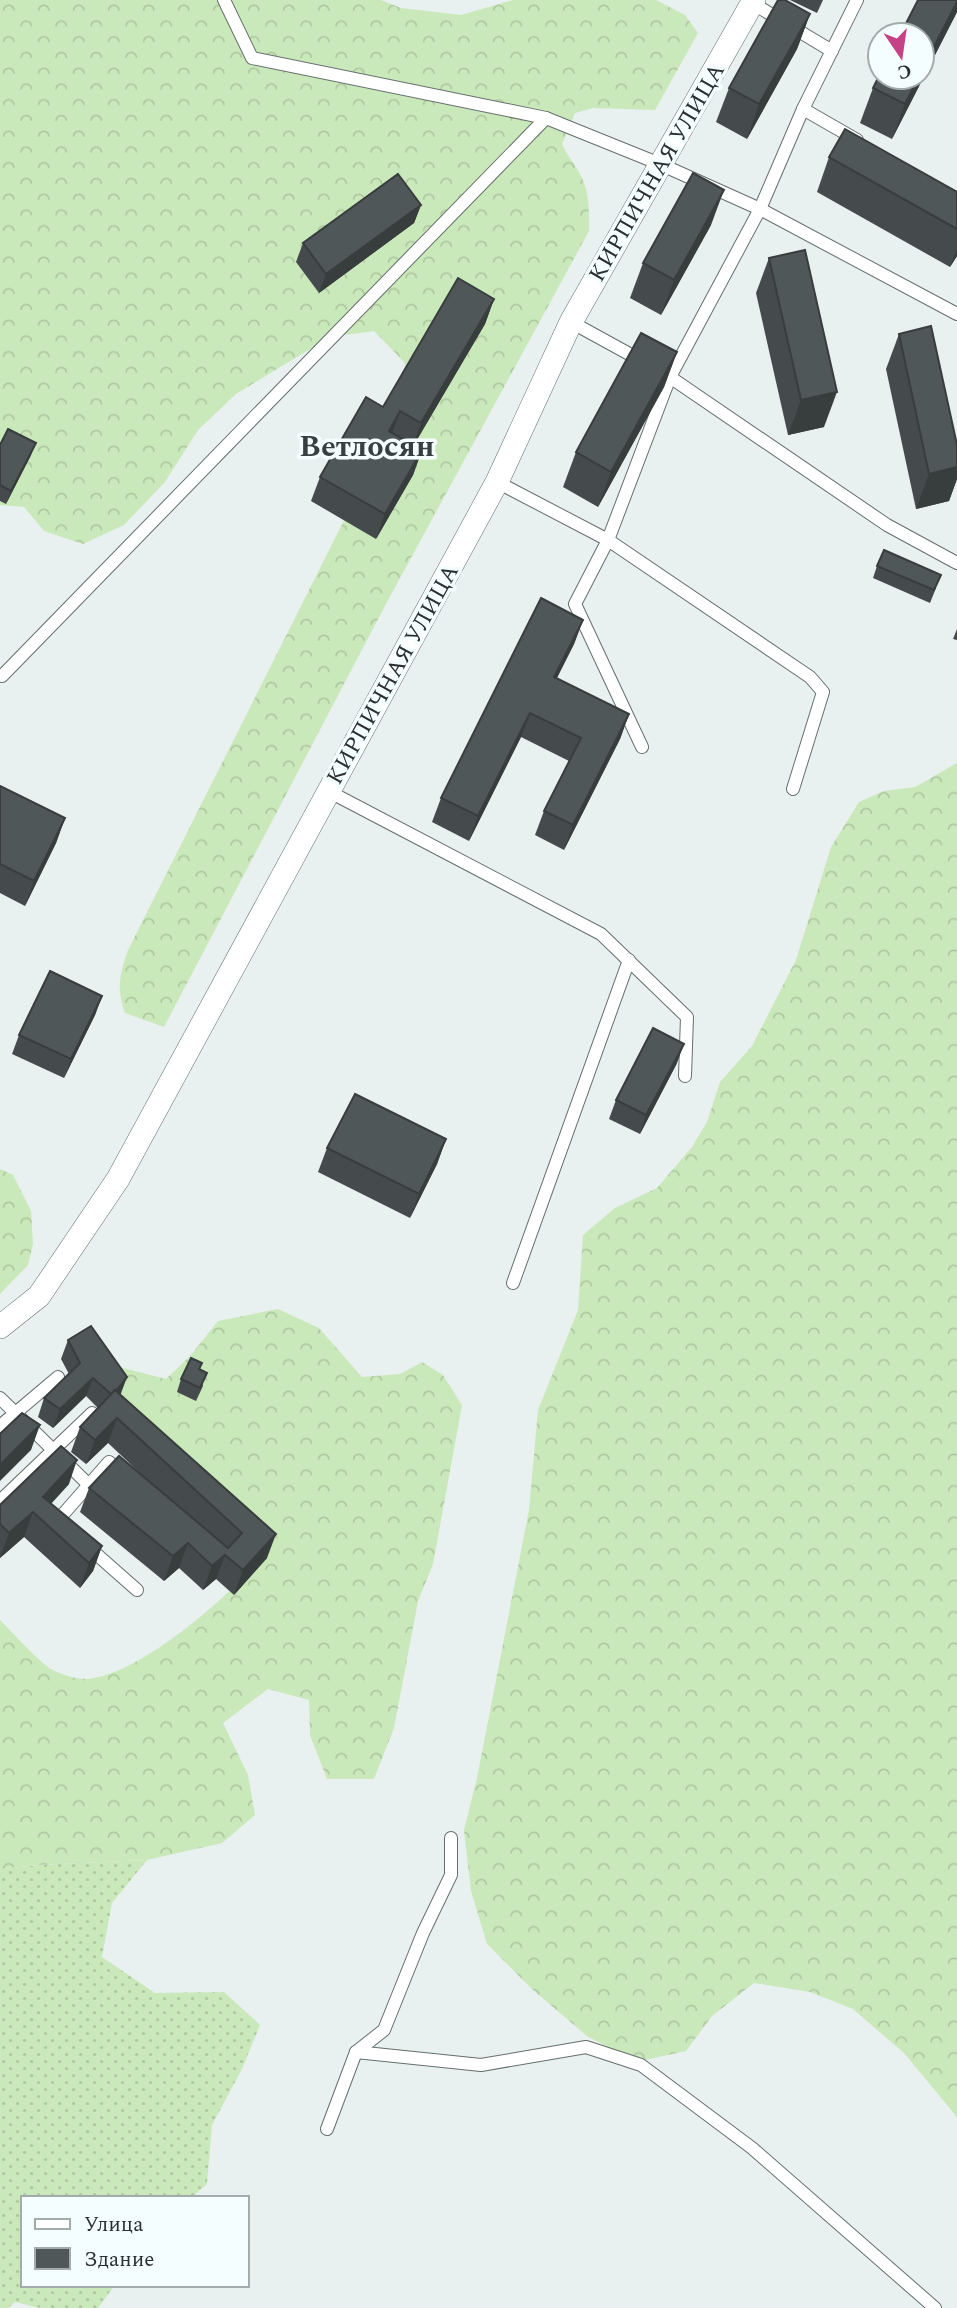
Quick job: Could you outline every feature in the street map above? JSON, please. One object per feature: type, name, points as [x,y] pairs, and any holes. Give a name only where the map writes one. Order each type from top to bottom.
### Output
[{"type":"street","name":"КИРПИЧНАЯ УЛИЦА","points":[[0,1326],[39,1296],[118,1179],[497,482],[571,321],[753,2]]},
{"type":"lane","points":[[224,0],[252,58],[546,118],[660,164],[760,209],[957,314]]},
{"type":"lane","points":[[642,747],[575,604],[608,540],[670,377],[760,209],[803,109],[857,0]]},
{"type":"lane","points":[[753,2],[832,51]]},
{"type":"lane","points":[[803,109],[874,150]]},
{"type":"lane","points":[[2,676],[546,118]]},
{"type":"lane","points":[[571,321],[670,377],[887,526],[957,563]]},
{"type":"lane","points":[[497,482],[608,540],[810,677],[822,692],[793,789]]},
{"type":"lane","points":[[328,791],[601,934],[687,1017],[685,1076]]},
{"type":"lane","points":[[513,1283],[629,960]]},
{"type":"lane","points":[[0,1426],[58,1377]]},
{"type":"lane","points":[[0,1398],[89,1484]]},
{"type":"lane","points":[[0,1501],[92,1413]]},
{"type":"lane","points":[[129,1480],[109,1462],[58,1520],[137,1590]]},
{"type":"lane","points":[[327,2129],[356,2052],[384,2030],[423,1933],[451,1875],[451,1838]]},
{"type":"lane","points":[[356,2052],[481,2065],[586,2047],[640,2065],[752,2148],[935,2308]]},
{"type":"green space","points":[[0,0],[381,0],[401,8],[461,15],[513,0],[656,0],[685,15],[698,33],[655,110],[593,108],[575,113],[562,144],[586,188],[589,231],[387,602],[164,1027],[125,1013],[120,981],[128,950],[401,407],[405,363],[374,331],[330,337],[236,394],[198,430],[165,482],[124,525],[83,544],[44,531],[24,507],[0,505]]},
{"type":"green space","points":[[957,763],[957,2117],[904,2053],[853,2009],[810,1992],[754,1983],[712,2016],[686,2051],[636,2062],[587,2036],[532,1989],[487,1944],[471,1891],[464,1830],[477,1778],[529,1510],[538,1410],[578,1310],[583,1235],[615,1208],[657,1188],[692,1147],[707,1122],[720,1082],[752,1046],[796,960],[831,847],[859,802],[884,791],[915,787]]},
{"type":"green space","points":[[0,1169],[13,1175],[31,1211],[33,1244],[28,1265],[0,1294]]},
{"type":"green space","points":[[278,1309],[319,1328],[362,1377],[400,1374],[422,1362],[443,1375],[462,1405],[433,1564],[418,1601],[394,1728],[374,1779],[327,1779],[310,1735],[309,1700],[268,1689],[223,1723],[248,1775],[255,1815],[222,1843],[147,1860],[0,1869],[0,1620],[51,1669],[88,1679],[107,1675],[149,1654],[210,1609],[241,1580],[237,1548],[129,1434],[93,1404],[102,1375],[123,1368],[166,1379],[191,1355],[218,1321]]},
{"type":"green space","points":[[147,1860],[112,1903],[102,1957],[155,1993],[224,1992],[260,2025],[242,2069],[212,2125],[207,2184],[193,2196],[21,2196],[21,2287],[114,2287],[98,2308],[40,2308],[15,2302],[8,2308],[0,2308],[0,1869]]},
{"type":"building","points":[[778,0],[785,0],[810,14],[759,104],[729,88]]},
{"type":"building","points":[[918,0],[957,0],[936,43],[936,21],[907,21]]},
{"type":"building","points":[[879,91],[912,91],[905,104]]},
{"type":"building","points":[[845,129],[957,192],[957,229],[829,157]]},
{"type":"building","points":[[693,173],[724,190],[674,280],[643,263]]},
{"type":"building","points":[[398,174],[421,205],[326,274],[303,243]]},
{"type":"building","points":[[805,250],[837,392],[801,400],[769,258]]},
{"type":"building","points":[[458,278],[494,299],[421,423],[400,411],[389,431],[422,450],[385,514],[320,477],[366,397],[383,407]]},
{"type":"building","points":[[931,326],[957,445],[957,467],[929,474],[899,334]]},
{"type":"building","points":[[641,333],[677,352],[611,472],[576,452]]},
{"type":"building","points":[[8,429],[36,443],[11,491],[0,485],[0,445]]},
{"type":"building","points":[[884,550],[941,575],[934,590],[877,566]]},
{"type":"building","points":[[541,598],[583,620],[554,677],[629,714],[573,825],[544,811],[581,738],[530,713],[478,816],[441,798]]},
{"type":"building","points":[[0,786],[65,818],[34,881],[0,864]]},
{"type":"building","points":[[50,971],[102,996],[71,1059],[19,1035]]},
{"type":"building","points":[[653,1028],[684,1044],[646,1115],[616,1100]]},
{"type":"building","points":[[355,1094],[446,1139],[419,1194],[327,1148]]},
{"type":"building","points":[[91,1326],[127,1377],[111,1394],[93,1378],[60,1409],[44,1398],[80,1363],[68,1340]]},
{"type":"building","points":[[191,1358],[202,1363],[199,1369],[207,1373],[200,1388],[181,1379]]},
{"type":"building","points":[[115,1390],[276,1534],[243,1570],[225,1555],[212,1566],[188,1543],[173,1556],[89,1488],[119,1456],[228,1548],[242,1533],[117,1418],[95,1440],[80,1427]]},
{"type":"building","points":[[22,1413],[40,1425],[0,1465],[0,1434]]},
{"type":"building","points":[[61,1446],[77,1460],[43,1497],[102,1546],[89,1563],[33,1512],[9,1533],[0,1524],[0,1505]]},
{"type":"district","name":"Ветлосян","points":[[367,446]]}]
